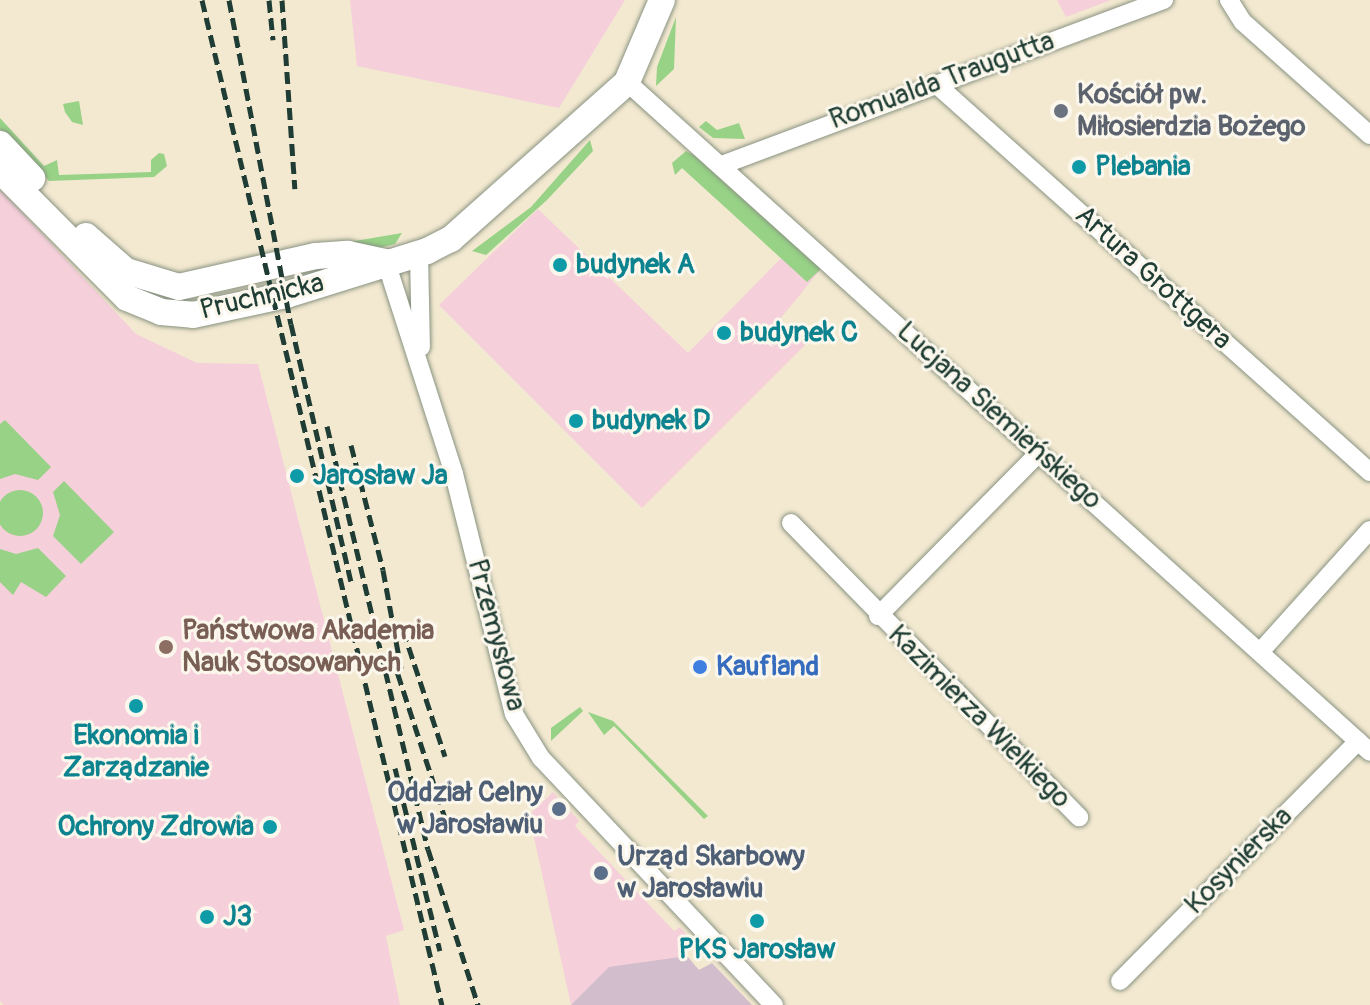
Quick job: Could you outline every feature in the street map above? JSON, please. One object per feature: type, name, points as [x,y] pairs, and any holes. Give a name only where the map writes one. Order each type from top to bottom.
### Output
[{"type":"main road","name":"Pruchnicka","points":[[0,170],[105,280],[127,298],[161,312],[193,315],[286,295],[419,254],[451,239],[492,206],[627,82],[662,0]]},
{"type":"main road","name":"Pruchnicka","points":[[0,144],[109,259],[143,279],[179,287],[316,256],[348,254],[386,262]]},
{"type":"street","name":"Romualda Traugutta","points":[[722,165],[1164,0]]},
{"type":"street","points":[[1229,0],[1243,22],[1370,135]]},
{"type":"street","name":"Lucjana Siemieńskiego","points":[[627,82],[1364,746]]},
{"type":"street","name":"Artura Grottgera","points":[[936,84],[1370,472]]},
{"type":"street","points":[[419,254],[422,366]]},
{"type":"street","points":[[386,262],[391,289],[422,366]]},
{"type":"street","name":"Przemysłowa","points":[[422,366],[514,714],[541,758],[774,1005]]},
{"type":"street","name":"Kazimierza Wielkiego","points":[[878,616],[1039,453]]},
{"type":"street","name":"Kazimierza Wielkiego","points":[[791,523],[878,616],[1079,817]]},
{"type":"street","points":[[1260,652],[1370,530]]},
{"type":"street","name":"Kosynierska","points":[[1120,981],[1364,746]]},
{"type":"shaded area","points":[[350,0],[625,0],[559,108],[357,66]]},
{"type":"shaded area","points":[[1057,0],[1111,0],[1066,17]]},
{"type":"shaded area","name":"Państwowa Akademia Nauk Stosowanych","points":[[0,189],[136,334],[197,363],[258,364],[404,930],[386,936],[400,1005],[4,1005],[0,1001]]},
{"type":"shaded area","points":[[538,209],[688,353],[794,245],[821,269],[780,319],[805,345],[642,508],[439,305]]},
{"type":"shaded area","points":[[553,792],[579,821],[575,826],[586,838],[674,931],[680,927],[694,943],[679,961],[609,968],[571,1005],[529,815]]},
{"type":"shaded area","points":[[687,956],[699,970],[712,963],[752,1005],[571,1005],[609,967]]},
{"type":"green space","points":[[676,17],[674,69],[656,86],[657,67]]},
{"type":"green space","points":[[79,101],[83,125],[72,122],[63,104]]},
{"type":"green space","points":[[0,118],[44,166],[57,160],[59,175],[151,172],[151,160],[159,153],[164,154],[167,166],[154,177],[49,181],[0,129]]},
{"type":"green space","points":[[706,121],[717,130],[739,123],[745,139],[713,138],[699,127]]},
{"type":"green space","points":[[590,140],[593,151],[547,200],[486,255],[472,251],[531,207]]},
{"type":"green space","points":[[686,151],[821,269],[807,282],[682,168],[675,175],[672,163]]},
{"type":"green space","points":[[402,233],[395,244],[375,249],[343,243]]},
{"type":"green space","points":[[5,420],[51,467],[38,480],[15,474],[0,479],[0,424]]},
{"type":"green space","points":[[64,481],[114,532],[81,564],[53,536],[60,515],[53,492]]},
{"type":"green space","points":[[20,490],[36,497],[43,513],[36,529],[20,536],[4,529],[-3,513],[4,497]]},
{"type":"green space","points":[[38,548],[66,576],[46,597],[21,582],[13,595],[0,582],[0,549],[16,554]]},
{"type":"green space","points":[[580,707],[583,711],[551,741],[551,728]]},
{"type":"green space","points":[[588,712],[613,721],[708,816],[704,819],[614,726],[604,735]]},
{"type":"railway","points":[[202,0],[442,1005]]},
{"type":"railway","points":[[229,0],[291,324],[351,581]]},
{"type":"railway","points":[[269,0],[273,40]]},
{"type":"railway","points":[[282,0],[295,189]]},
{"type":"railway","points":[[327,426],[428,849],[478,1005]]},
{"type":"railway","points":[[351,445],[383,570],[401,668]]},
{"type":"railway","points":[[403,630],[445,756]]},
{"type":"railway","points":[[392,656],[448,827]]},
{"type":"railway","points":[[395,768],[440,951]]},
{"type":"place","name":"Kościół pw. Miłosierdzia Bożego","points":[[1061,111]]},
{"type":"place","name":"Plebania","points":[[1079,167]]},
{"type":"place","name":"budynek A","points":[[560,265]]},
{"type":"place","name":"budynek C","points":[[724,333]]},
{"type":"place","name":"budynek D","points":[[576,421]]},
{"type":"place","name":"Jarosław Ja","points":[[297,476]]},
{"type":"place","name":"Państwowa Akademia Nauk Stosowanych","points":[[166,647]]},
{"type":"place","name":"Kaufland","points":[[700,667]]},
{"type":"place","name":"Ekonomia i Zarządzanie","points":[[136,706]]},
{"type":"place","name":"Oddział Celny w Jarosławiu","points":[[559,809]]},
{"type":"place","name":"Ochrony Zdrowia","points":[[270,827]]},
{"type":"place","name":"Urząd Skarbowy w Jarosławiu","points":[[601,873]]},
{"type":"place","name":"J3","points":[[207,917]]},
{"type":"place","name":"PKS Jarosław","points":[[757,921]]}]
